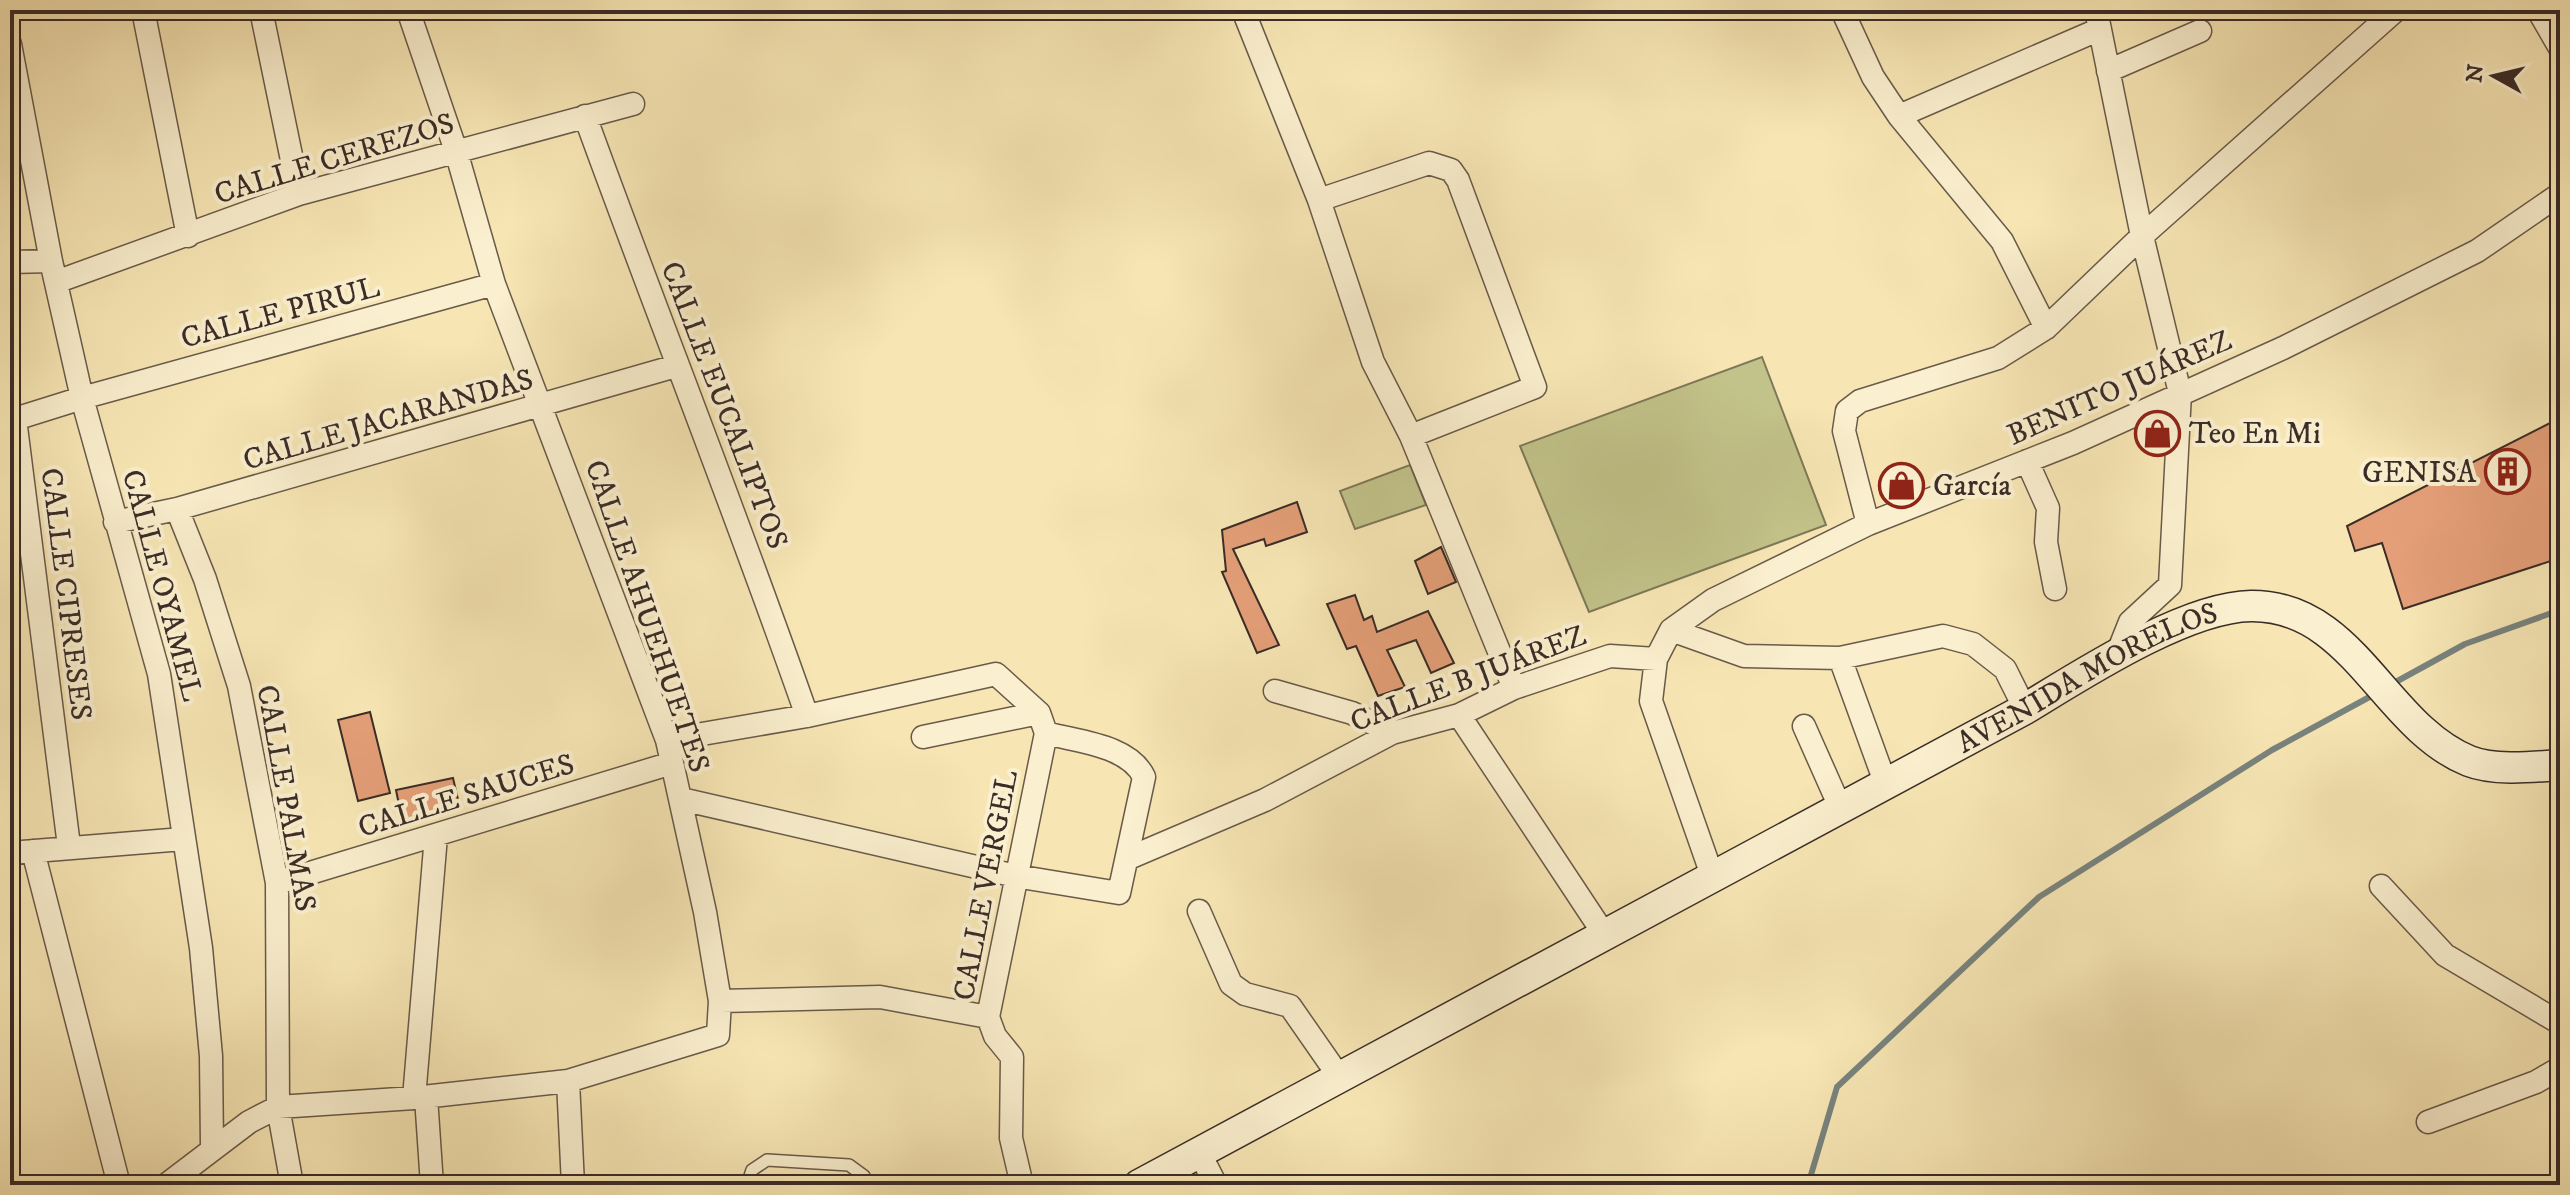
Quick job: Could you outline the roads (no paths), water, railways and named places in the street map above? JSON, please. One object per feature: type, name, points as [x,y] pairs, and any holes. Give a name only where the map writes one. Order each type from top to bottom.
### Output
[{"type":"main road","name":"AVENIDA MORELOS","points":[[1139,1185],[1171,1173],[1199,1152],[1338,1075],[1713,878],[1885,782],[2025,709],[2118,652],[2205,616],[2251,606],[2295,614],[2327,632],[2352,652],[2415,725],[2439,745],[2472,762],[2560,766]]},
{"type":"street","points":[[143,10],[188,236]]},
{"type":"street","points":[[261,10],[299,194]]},
{"type":"street","name":"CALLE AHUEHUETES","points":[[408,10],[456,151],[494,284],[667,740],[720,1001],[718,1035],[568,1081]]},
{"type":"street","points":[[1243,10],[1319,200],[1373,362],[1411,436],[1514,688]]},
{"type":"street","points":[[1842,10],[1873,77],[1899,116],[2002,241],[2046,328]]},
{"type":"street","points":[[1868,524],[1844,431],[1847,411],[1860,401],[1998,358],[2046,328],[2142,236],[2396,10]]},
{"type":"street","points":[[2538,10],[2560,48]]},
{"type":"street","points":[[1899,116],[2098,20],[2142,236],[2180,393],[2170,585],[2130,622],[2118,652]]},
{"type":"street","points":[[2108,71],[2200,31]]},
{"type":"street","name":"CALLE OYAMEL","points":[[10,44],[82,398],[159,674],[175,759],[183,839],[201,948],[211,1056],[212,1147]]},
{"type":"street","name":"CALLE CEREZOS","points":[[10,262],[54,272],[188,236],[299,194],[633,104]]},
{"type":"street","name":"CALLE EUCALIPTOS","points":[[585,116],[676,366],[752,559],[807,716]]},
{"type":"street","points":[[1319,200],[1429,163],[1451,170],[1458,180],[1535,387],[1411,436]]},
{"type":"street","name":"BENITO JUÁREZ","points":[[1713,878],[1651,701],[1656,659],[1671,630],[1713,600],[1868,524],[2027,461],[2283,348],[2477,251],[2560,194]]},
{"type":"street","name":"CALLE PIRUL","points":[[82,398],[494,284]]},
{"type":"street","name":"CALLE JACARANDAS","points":[[115,522],[177,509],[542,407],[676,366]]},
{"type":"street","name":"CALLE CIPRESES","points":[[69,846],[15,419],[82,398]]},
{"type":"street","points":[[2027,461],[2048,508],[2046,542],[2055,589]]},
{"type":"street","name":"CALLE PALMAS","points":[[177,509],[205,579],[239,686],[277,883],[278,1107],[292,1185]]},
{"type":"street","points":[[1671,630],[1744,656],[1840,658],[1943,636],[1973,644],[2005,669],[2025,709]]},
{"type":"street","name":"CALLE B JUÁREZ","points":[[1129,858],[1265,800],[1392,733],[1459,715],[1514,688],[1610,656],[1656,659]]},
{"type":"street","points":[[1840,658],[1885,782]]},
{"type":"street","points":[[667,740],[807,716],[996,674],[1042,723],[1126,755],[1138,763],[1144,777],[1129,858],[1119,893],[1016,876],[681,799]]},
{"type":"street","points":[[1275,691],[1352,713],[1392,733]]},
{"type":"street","points":[[1459,715],[1604,934]]},
{"type":"street","points":[[923,737],[1042,723]]},
{"type":"street","name":"CALLE VERGEL","points":[[1022,1185],[1011,1138],[1012,1057],[995,1036],[988,1017],[1042,723]]},
{"type":"street","points":[[1804,726],[1840,807]]},
{"type":"street","name":"CALLE SAUCES","points":[[277,883],[672,763]]},
{"type":"street","points":[[432,1185],[420,1097],[436,836]]},
{"type":"street","points":[[10,853],[183,839]]},
{"type":"street","points":[[33,851],[119,1185]]},
{"type":"street","points":[[2381,886],[2445,955],[2560,1023]]},
{"type":"street","points":[[1199,911],[1231,984],[1245,994],[1290,1006],[1338,1075]]},
{"type":"street","points":[[720,1001],[880,997],[988,1017]]},
{"type":"street","points":[[2428,1122],[2536,1082],[2560,1068]]},
{"type":"street","points":[[166,1185],[212,1147],[278,1107],[420,1097],[568,1081],[573,1185]]},
{"type":"street","points":[[1199,1152],[1216,1185]]},
{"type":"lane","points":[[747,1185],[752,1170],[767,1160],[849,1165],[864,1176],[866,1185]]},
{"type":"waterway","points":[[2392,684],[2465,644],[2560,610]]},
{"type":"waterway","points":[[1808,1185],[1837,1087],[2039,897],[2272,750],[2375,694]]},
{"type":"place","name":"Teo En Mi","points":[[2158,433]]},
{"type":"place","name":"GENISA","points":[[2507,472]]},
{"type":"place","name":"García","points":[[1902,485]]}]
